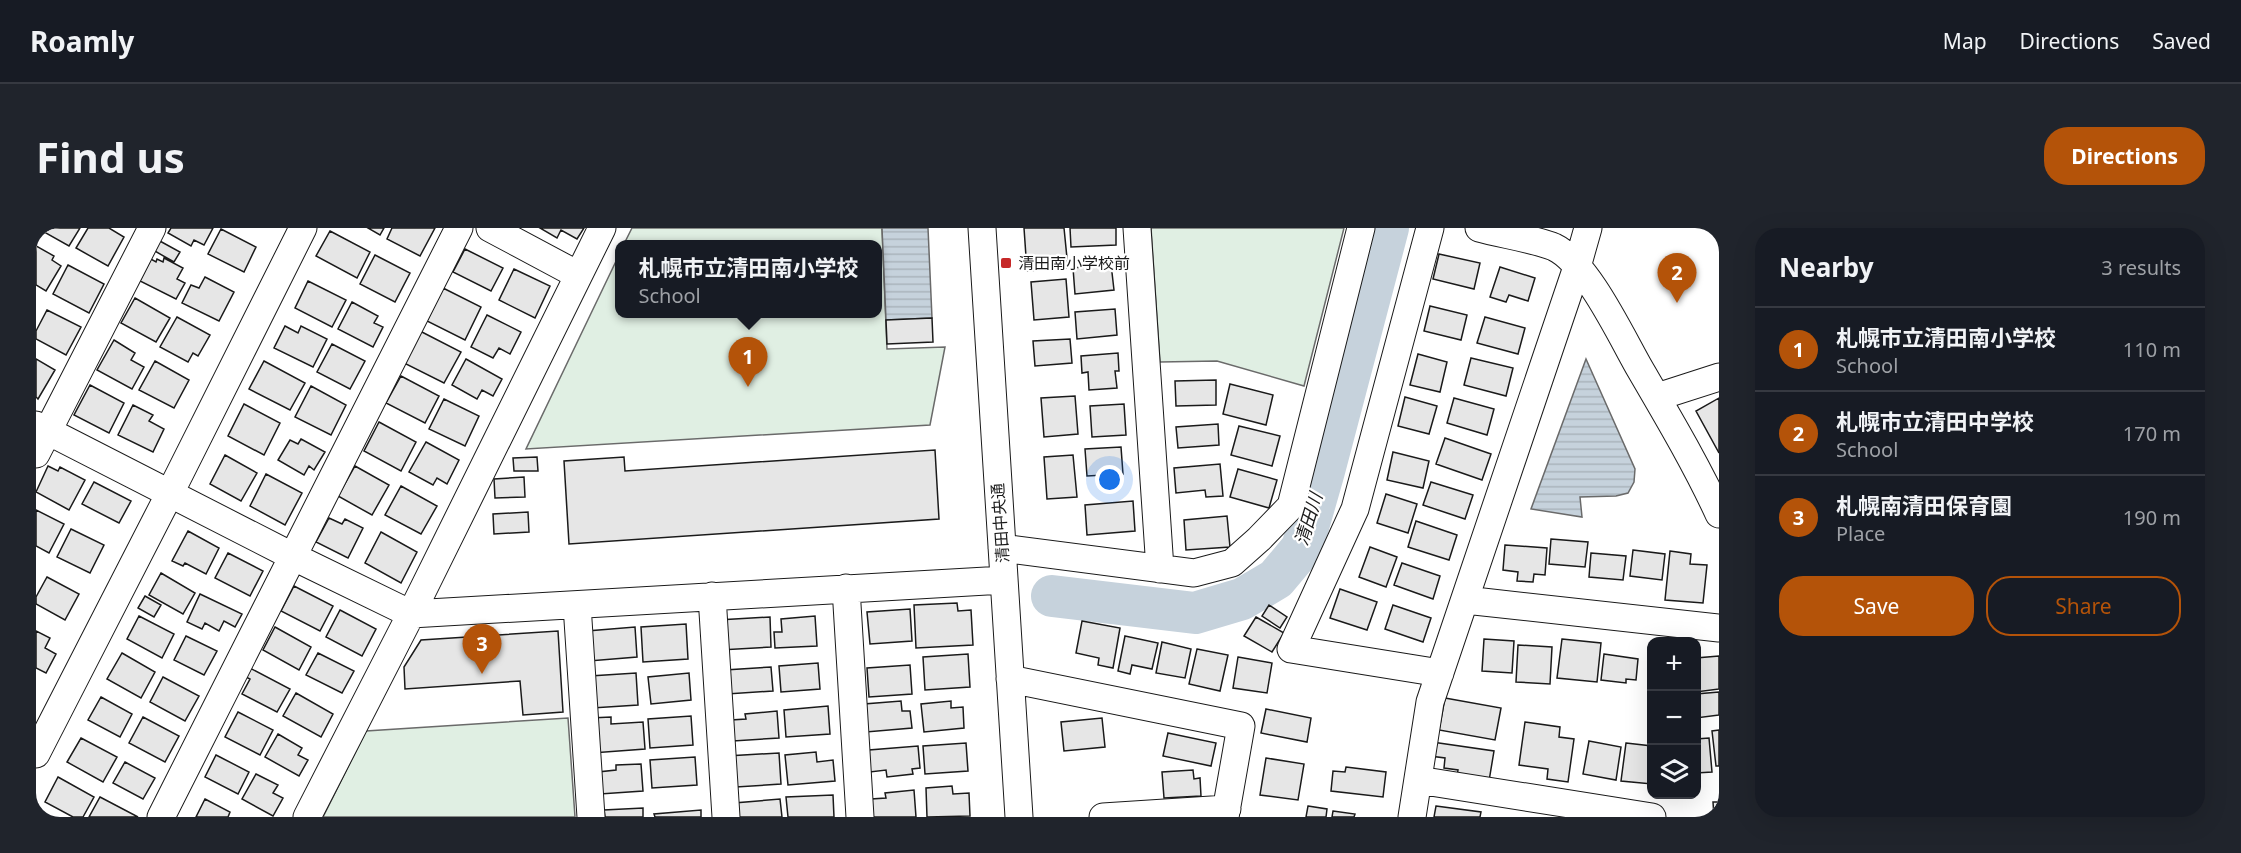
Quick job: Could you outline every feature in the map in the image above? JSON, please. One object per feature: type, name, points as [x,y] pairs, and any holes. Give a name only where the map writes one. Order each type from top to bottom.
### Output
[{"type":"street","points":[[152,228],[40,436],[170,494],[411,614],[1004,580]]},
{"type":"street","points":[[36,754],[170,494],[303,228]]},
{"type":"street","points":[[161,817],[459,228]]},
{"type":"street","points":[[490,228],[578,275]]},
{"type":"street","points":[[307,817],[411,614],[602,228]]},
{"type":"street","name":"清田中央通","points":[[982,228],[1019,817]]},
{"type":"street","points":[[1137,228],[1160,569]]},
{"type":"street","points":[[1002,548],[1194,573],[1232,562],[1259,539],[1292,506],[1361,228]]},
{"type":"street","points":[[1430,228],[1355,509],[1291,649],[1440,673]]},
{"type":"street","points":[[1479,228],[1555,248],[1577,267],[1594,288],[1705,483],[1719,514]]},
{"type":"street","points":[[1412,817],[1430,702],[1577,267],[1588,228]]},
{"type":"street","points":[[1656,397],[1719,377]]},
{"type":"street","points":[[846,588],[860,817]]},
{"type":"street","points":[[712,596],[726,817]]},
{"type":"street","points":[[1465,600],[1719,628]]},
{"type":"street","points":[[577,605],[591,817]]},
{"type":"street","points":[[1010,679],[1241,726],[1226,813],[1103,817]]},
{"type":"street","points":[[1418,780],[1652,817]]},
{"type":"green space","points":[[632,228],[882,228],[887,349],[945,347],[930,425],[526,449],[615,263],[615,318],[882,318],[882,240],[626,240]]},
{"type":"green space","points":[[1151,228],[1344,228],[1304,386],[1217,361],[1160,362]]},
{"type":"green space","points":[[568,718],[575,817],[323,817],[366,731]]},
{"type":"shaded area","points":[[882,228],[928,228],[932,318],[886,320]]},
{"type":"shaded area","points":[[1586,359],[1635,469],[1634,482],[1628,493],[1616,496],[1580,497],[1582,517],[1531,509]]},
{"type":"building","points":[[37,228],[80,228],[69,246]]},
{"type":"building","points":[[88,228],[109,228],[124,237],[108,266],[76,248]]},
{"type":"building","points":[[171,228],[213,228],[204,245],[194,240],[191,246],[168,233]]},
{"type":"building","points":[[368,228],[384,228],[380,235]]},
{"type":"building","points":[[392,228],[435,228],[420,256],[387,239]]},
{"type":"building","points":[[540,228],[584,228],[577,239],[561,230],[557,238]]},
{"type":"building","points":[[1024,228],[1064,228],[1068,268],[1027,271]]},
{"type":"building","points":[[1070,228],[1116,228],[1116,245],[1071,247]]},
{"type":"building","points":[[221,229],[256,247],[244,272],[208,254]]},
{"type":"building","points":[[330,231],[370,252],[357,278],[316,256]]},
{"type":"building","points":[[158,240],[180,252],[174,262],[153,250]]},
{"type":"building","points":[[36,246],[54,256],[52,260],[61,266],[46,291],[36,285]]},
{"type":"building","points":[[465,249],[503,268],[491,291],[453,272]]},
{"type":"building","points":[[1439,254],[1480,263],[1474,289],[1433,279]]},
{"type":"building","points":[[375,255],[410,273],[395,302],[360,284]]},
{"type":"building","points":[[164,258],[183,268],[177,279],[185,283],[176,299],[140,281],[151,259],[163,262]]},
{"type":"building","points":[[1111,264],[1114,290],[1075,294],[1073,268]]},
{"type":"building","points":[[68,265],[104,284],[89,313],[53,294]]},
{"type":"building","points":[[1500,267],[1535,278],[1528,301],[1509,295],[1506,302],[1490,297]]},
{"type":"building","points":[[514,269],[550,286],[535,318],[499,300]]},
{"type":"building","points":[[205,277],[234,292],[219,321],[182,303],[191,285],[199,288]]},
{"type":"building","points":[[1066,279],[1069,317],[1034,320],[1031,282]]},
{"type":"building","points":[[308,281],[346,300],[332,327],[295,308]]},
{"type":"building","points":[[443,288],[481,307],[465,340],[427,321]]},
{"type":"building","points":[[135,298],[170,318],[156,342],[121,323]]},
{"type":"building","points":[[352,302],[378,316],[374,323],[383,327],[373,347],[338,329]]},
{"type":"building","points":[[1430,306],[1467,315],[1461,340],[1424,331]]},
{"type":"building","points":[[1115,309],[1117,335],[1077,339],[1075,312]]},
{"type":"building","points":[[47,310],[81,327],[66,355],[36,339],[36,331]]},
{"type":"building","points":[[487,315],[521,332],[510,354],[499,348],[493,358],[471,347]]},
{"type":"building","points":[[177,317],[210,335],[198,356],[193,353],[188,362],[160,347]]},
{"type":"building","points":[[1485,317],[1525,328],[1518,354],[1477,343]]},
{"type":"building","points":[[932,318],[933,342],[887,344],[886,320]]},
{"type":"building","points":[[285,326],[298,333],[301,326],[327,339],[313,367],[274,348]]},
{"type":"building","points":[[418,330],[461,352],[444,383],[402,362]]},
{"type":"building","points":[[1070,339],[1072,363],[1035,366],[1033,341]]},
{"type":"building","points":[[114,340],[135,353],[131,360],[144,367],[132,389],[97,370]]},
{"type":"building","points":[[332,344],[365,361],[350,389],[317,372]]},
{"type":"building","points":[[1118,353],[1119,371],[1115,371],[1117,388],[1089,390],[1088,372],[1082,373],[1081,356]]},
{"type":"building","points":[[1418,354],[1447,362],[1440,392],[1410,385]]},
{"type":"building","points":[[1471,358],[1513,368],[1506,396],[1464,385]]},
{"type":"building","points":[[36,359],[55,370],[38,399],[36,397]]},
{"type":"building","points":[[466,359],[502,379],[493,396],[482,390],[477,399],[452,385]]},
{"type":"building","points":[[155,361],[189,380],[174,408],[139,390]]},
{"type":"building","points":[[264,361],[305,383],[290,410],[249,389]]},
{"type":"building","points":[[401,376],[439,396],[425,423],[386,403]]},
{"type":"building","points":[[1216,380],[1216,405],[1176,406],[1175,381]]},
{"type":"building","points":[[1230,384],[1273,395],[1266,425],[1223,414]]},
{"type":"building","points":[[90,385],[124,403],[109,433],[74,415]]},
{"type":"building","points":[[311,386],[346,405],[331,435],[295,417]]},
{"type":"building","points":[[1075,396],[1078,434],[1044,437],[1041,398]]},
{"type":"building","points":[[1405,397],[1437,406],[1429,434],[1398,426]]},
{"type":"building","points":[[1454,398],[1494,409],[1487,435],[1447,423]]},
{"type":"building","points":[[1719,398],[1719,453],[1696,411]]},
{"type":"building","points":[[444,399],[479,416],[465,446],[429,429]]},
{"type":"building","points":[[244,404],[280,423],[264,455],[228,436]]},
{"type":"building","points":[[1124,404],[1126,435],[1092,437],[1090,406]]},
{"type":"building","points":[[133,405],[153,415],[149,421],[164,429],[153,452],[118,435]]},
{"type":"building","points":[[379,422],[416,442],[401,471],[364,451]]},
{"type":"building","points":[[1218,424],[1219,445],[1178,448],[1176,427]]},
{"type":"building","points":[[1239,426],[1280,436],[1272,466],[1231,455]]},
{"type":"building","points":[[1445,438],[1491,454],[1482,480],[1436,464]]},
{"type":"building","points":[[301,439],[325,452],[314,470],[309,466],[304,475],[278,460],[290,440],[298,444]]},
{"type":"building","points":[[426,442],[459,460],[447,484],[437,478],[433,485],[409,472]]},
{"type":"building","points":[[1121,447],[1123,474],[1087,476],[1085,449]]},
{"type":"building","points":[[935,450],[939,519],[569,544],[564,461],[624,457],[625,471]]},
{"type":"building","points":[[1393,452],[1429,461],[1423,488],[1387,480]]},
{"type":"building","points":[[225,455],[257,473],[241,501],[210,484]]},
{"type":"building","points":[[1073,455],[1077,497],[1047,499],[1044,457]]},
{"type":"building","points":[[537,457],[538,471],[514,471],[513,458]]},
{"type":"building","points":[[1220,464],[1223,496],[1206,497],[1205,490],[1176,493],[1174,468]]},
{"type":"building","points":[[48,466],[58,471],[60,467],[85,480],[69,510],[36,492]]},
{"type":"building","points":[[355,466],[389,485],[372,515],[338,496]]},
{"type":"building","points":[[1238,469],[1277,480],[1269,508],[1230,497]]},
{"type":"building","points":[[266,474],[302,493],[285,525],[250,506]]},
{"type":"building","points":[[524,477],[525,497],[495,498],[494,479]]},
{"type":"building","points":[[94,482],[131,501],[119,523],[82,504]]},
{"type":"building","points":[[1431,482],[1473,495],[1465,519],[1423,505]]},
{"type":"building","points":[[401,486],[437,506],[421,534],[385,515]]},
{"type":"building","points":[[1386,494],[1417,504],[1408,533],[1377,523]]},
{"type":"building","points":[[1133,501],[1135,531],[1087,535],[1085,505]]},
{"type":"building","points":[[36,510],[64,524],[49,553],[36,546]]},
{"type":"building","points":[[528,512],[529,532],[494,534],[493,514]]},
{"type":"building","points":[[1227,516],[1230,547],[1186,550],[1184,520]]},
{"type":"building","points":[[329,518],[342,524],[345,519],[363,528],[348,558],[316,542]]},
{"type":"building","points":[[1416,521],[1457,535],[1449,560],[1408,547]]},
{"type":"building","points":[[71,529],[104,545],[90,573],[57,557]]},
{"type":"building","points":[[188,531],[219,548],[206,574],[185,563],[183,566],[172,561]]},
{"type":"building","points":[[381,532],[417,552],[401,583],[365,563]]},
{"type":"building","points":[[1551,539],[1588,542],[1585,567],[1549,564]]},
{"type":"building","points":[[1505,545],[1547,548],[1545,575],[1534,574],[1533,582],[1517,581],[1518,572],[1503,570]]},
{"type":"building","points":[[1370,547],[1397,557],[1386,587],[1359,577]]},
{"type":"building","points":[[1633,550],[1665,554],[1662,580],[1630,576]]},
{"type":"building","points":[[1670,551],[1691,554],[1690,564],[1707,565],[1703,603],[1665,600]]},
{"type":"building","points":[[228,553],[263,571],[250,596],[215,578]]},
{"type":"building","points":[[1591,553],[1626,556],[1623,580],[1589,577]]},
{"type":"building","points":[[1402,563],[1440,576],[1433,599],[1394,585]]},
{"type":"building","points":[[161,573],[195,593],[183,614],[149,595]]},
{"type":"building","points":[[47,577],[79,594],[65,620],[36,604],[36,597]]},
{"type":"building","points":[[294,586],[333,606],[320,631],[281,611]]},
{"type":"building","points":[[1340,589],[1377,602],[1367,630],[1330,618]]},
{"type":"building","points":[[200,594],[242,614],[235,627],[224,621],[219,631],[205,623],[202,629],[187,622]]},
{"type":"building","points":[[145,596],[161,605],[154,617],[138,608]]},
{"type":"building","points":[[957,603],[958,611],[971,610],[973,645],[916,648],[914,605]]},
{"type":"building","points":[[1269,605],[1287,617],[1280,628],[1262,616]]},
{"type":"building","points":[[1393,605],[1431,618],[1423,642],[1385,629]]},
{"type":"building","points":[[910,609],[912,641],[870,644],[867,612]]},
{"type":"building","points":[[340,610],[376,629],[362,656],[326,637]]},
{"type":"building","points":[[139,616],[174,634],[162,658],[127,639]]},
{"type":"building","points":[[815,616],[817,646],[775,648],[774,632],[782,632],[781,619]]},
{"type":"building","points":[[770,617],[771,647],[720,650],[718,620]]},
{"type":"building","points":[[1256,617],[1284,633],[1272,652],[1244,636]]},
{"type":"building","points":[[1082,621],[1120,628],[1113,668],[1098,665],[1099,658],[1076,653]]},
{"type":"building","points":[[686,624],[688,659],[643,662],[641,627]]},
{"type":"building","points":[[275,627],[311,647],[299,670],[263,650]]},
{"type":"building","points":[[635,627],[637,657],[589,661],[587,631]]},
{"type":"building","points":[[36,631],[50,638],[45,648],[56,654],[46,673],[36,668]]},
{"type":"building","points":[[558,631],[563,712],[523,715],[520,681],[405,689],[404,667],[421,640]]},
{"type":"building","points":[[186,636],[217,651],[204,675],[174,660]]},
{"type":"building","points":[[1125,636],[1158,643],[1152,669],[1132,665],[1130,674],[1118,671]]},
{"type":"building","points":[[1484,639],[1514,641],[1512,673],[1482,671]]},
{"type":"building","points":[[1562,639],[1601,643],[1597,682],[1557,678]]},
{"type":"building","points":[[1162,642],[1191,649],[1185,678],[1156,673]]},
{"type":"building","points":[[1518,645],[1552,647],[1550,684],[1516,682]]},
{"type":"building","points":[[1197,649],[1228,655],[1220,691],[1189,684]]},
{"type":"building","points":[[122,653],[155,672],[141,698],[107,679]]},
{"type":"building","points":[[318,653],[354,671],[342,693],[306,675]]},
{"type":"building","points":[[968,654],[970,687],[925,690],[923,657]]},
{"type":"building","points":[[1604,654],[1638,659],[1636,680],[1626,679],[1626,683],[1601,680]]},
{"type":"building","points":[[1719,656],[1719,689],[1701,691],[1701,658]]},
{"type":"building","points":[[1238,657],[1272,663],[1267,693],[1233,688]]},
{"type":"building","points":[[818,663],[820,689],[781,692],[779,666]]},
{"type":"building","points":[[910,665],[912,694],[869,697],[867,668]]},
{"type":"building","points":[[246,666],[290,689],[277,712],[242,694],[250,679],[242,675]]},
{"type":"building","points":[[771,667],[773,691],[727,694],[725,670]]},
{"type":"building","points":[[636,673],[638,705],[592,708],[590,676]]},
{"type":"building","points":[[689,673],[691,700],[651,704],[648,677]]},
{"type":"building","points":[[163,677],[199,696],[185,721],[150,702]]},
{"type":"building","points":[[1719,692],[1719,715],[1701,717],[1701,694]]},
{"type":"building","points":[[296,693],[333,714],[321,737],[283,716]]},
{"type":"building","points":[[101,697],[132,714],[120,737],[88,720]]},
{"type":"building","points":[[1445,698],[1501,708],[1495,740],[1439,730]]},
{"type":"building","points":[[901,701],[902,711],[910,711],[912,728],[866,732],[864,704]]},
{"type":"building","points":[[951,701],[951,708],[963,707],[964,728],[924,732],[921,704]]},
{"type":"building","points":[[828,706],[830,734],[786,737],[784,710]]},
{"type":"building","points":[[1266,709],[1311,718],[1307,742],[1261,733]]},
{"type":"building","points":[[777,711],[779,738],[733,741],[731,720],[746,719],[745,714]]},
{"type":"building","points":[[238,712],[273,730],[260,755],[225,737]]},
{"type":"building","points":[[691,716],[693,745],[650,748],[648,719]]},
{"type":"building","points":[[143,717],[179,736],[165,762],[129,743]]},
{"type":"building","points":[[611,717],[611,724],[643,722],[645,749],[592,753],[590,718]]},
{"type":"building","points":[[1102,718],[1105,747],[1064,751],[1061,722]]},
{"type":"building","points":[[1525,722],[1560,727],[1559,737],[1574,739],[1568,782],[1547,779],[1548,769],[1519,765]]},
{"type":"building","points":[[1719,730],[1719,766],[1716,766],[1712,731]]},
{"type":"building","points":[[1168,733],[1216,743],[1211,766],[1163,756]]},
{"type":"building","points":[[278,734],[302,748],[298,755],[308,760],[299,776],[265,757]]},
{"type":"building","points":[[81,738],[117,757],[103,782],[67,762]]},
{"type":"building","points":[[1709,738],[1712,772],[1701,773],[1701,739]]},
{"type":"building","points":[[1589,741],[1621,747],[1616,780],[1583,774]]},
{"type":"building","points":[[1432,742],[1494,751],[1489,781],[1457,776],[1458,770],[1444,768],[1445,758],[1430,756]]},
{"type":"building","points":[[966,743],[968,771],[925,774],[923,746]]},
{"type":"building","points":[[1626,743],[1647,745],[1647,784],[1621,781]]},
{"type":"building","points":[[918,746],[920,768],[912,769],[913,774],[887,777],[886,770],[870,772],[869,750]]},
{"type":"building","points":[[816,752],[817,762],[833,760],[835,781],[788,785],[785,755]]},
{"type":"building","points":[[779,753],[781,784],[736,787],[727,756]]},
{"type":"building","points":[[216,755],[249,772],[238,794],[205,777]]},
{"type":"building","points":[[695,757],[697,785],[652,788],[650,760]]},
{"type":"building","points":[[1266,758],[1304,764],[1298,800],[1260,795]]},
{"type":"building","points":[[125,762],[155,778],[143,799],[113,783]]},
{"type":"building","points":[[641,764],[643,791],[600,794],[598,772],[616,770],[616,765]]},
{"type":"building","points":[[1346,767],[1386,772],[1383,797],[1331,791],[1333,771],[1345,772]]},
{"type":"building","points":[[1193,770],[1194,779],[1200,778],[1201,796],[1164,798],[1162,772]]},
{"type":"building","points":[[256,774],[278,785],[273,793],[283,798],[273,816],[242,799]]},
{"type":"building","points":[[58,777],[94,797],[83,817],[73,817],[45,802]]},
{"type":"building","points":[[952,786],[953,794],[969,793],[970,816],[927,817],[926,788]]},
{"type":"building","points":[[914,790],[916,817],[873,817],[871,799],[886,798],[885,793]]},
{"type":"building","points":[[833,795],[834,817],[788,817],[786,797]]},
{"type":"building","points":[[100,797],[138,817],[89,817]]},
{"type":"building","points":[[205,799],[230,812],[228,817],[196,817]]},
{"type":"building","points":[[780,799],[782,817],[735,817],[734,803]]},
{"type":"building","points":[[1713,802],[1719,802],[1719,817],[1714,817]]},
{"type":"building","points":[[1308,806],[1327,809],[1326,817],[1306,817]]},
{"type":"building","points":[[1436,806],[1481,812],[1480,817],[1434,817]]},
{"type":"building","points":[[643,808],[643,817],[605,817],[604,810]]},
{"type":"building","points":[[701,810],[701,817],[655,817],[654,814]]},
{"type":"building","points":[[1333,811],[1355,814],[1354,817],[1332,817]]},
{"type":"waterway","name":"清田川","points":[[1052,596],[1195,613],[1242,599],[1276,579],[1302,548],[1388,228]]},
{"type":"place","name":"清田南小学校前","points":[[1006,263]]},
{"type":"place","name":"札幌市立清田中学校","points":[[1677,303]]},
{"type":"place","name":"札幌市立清田南小学校","points":[[748,387]]},
{"type":"place","name":"札幌南清田保育園","points":[[482,674]]}]
